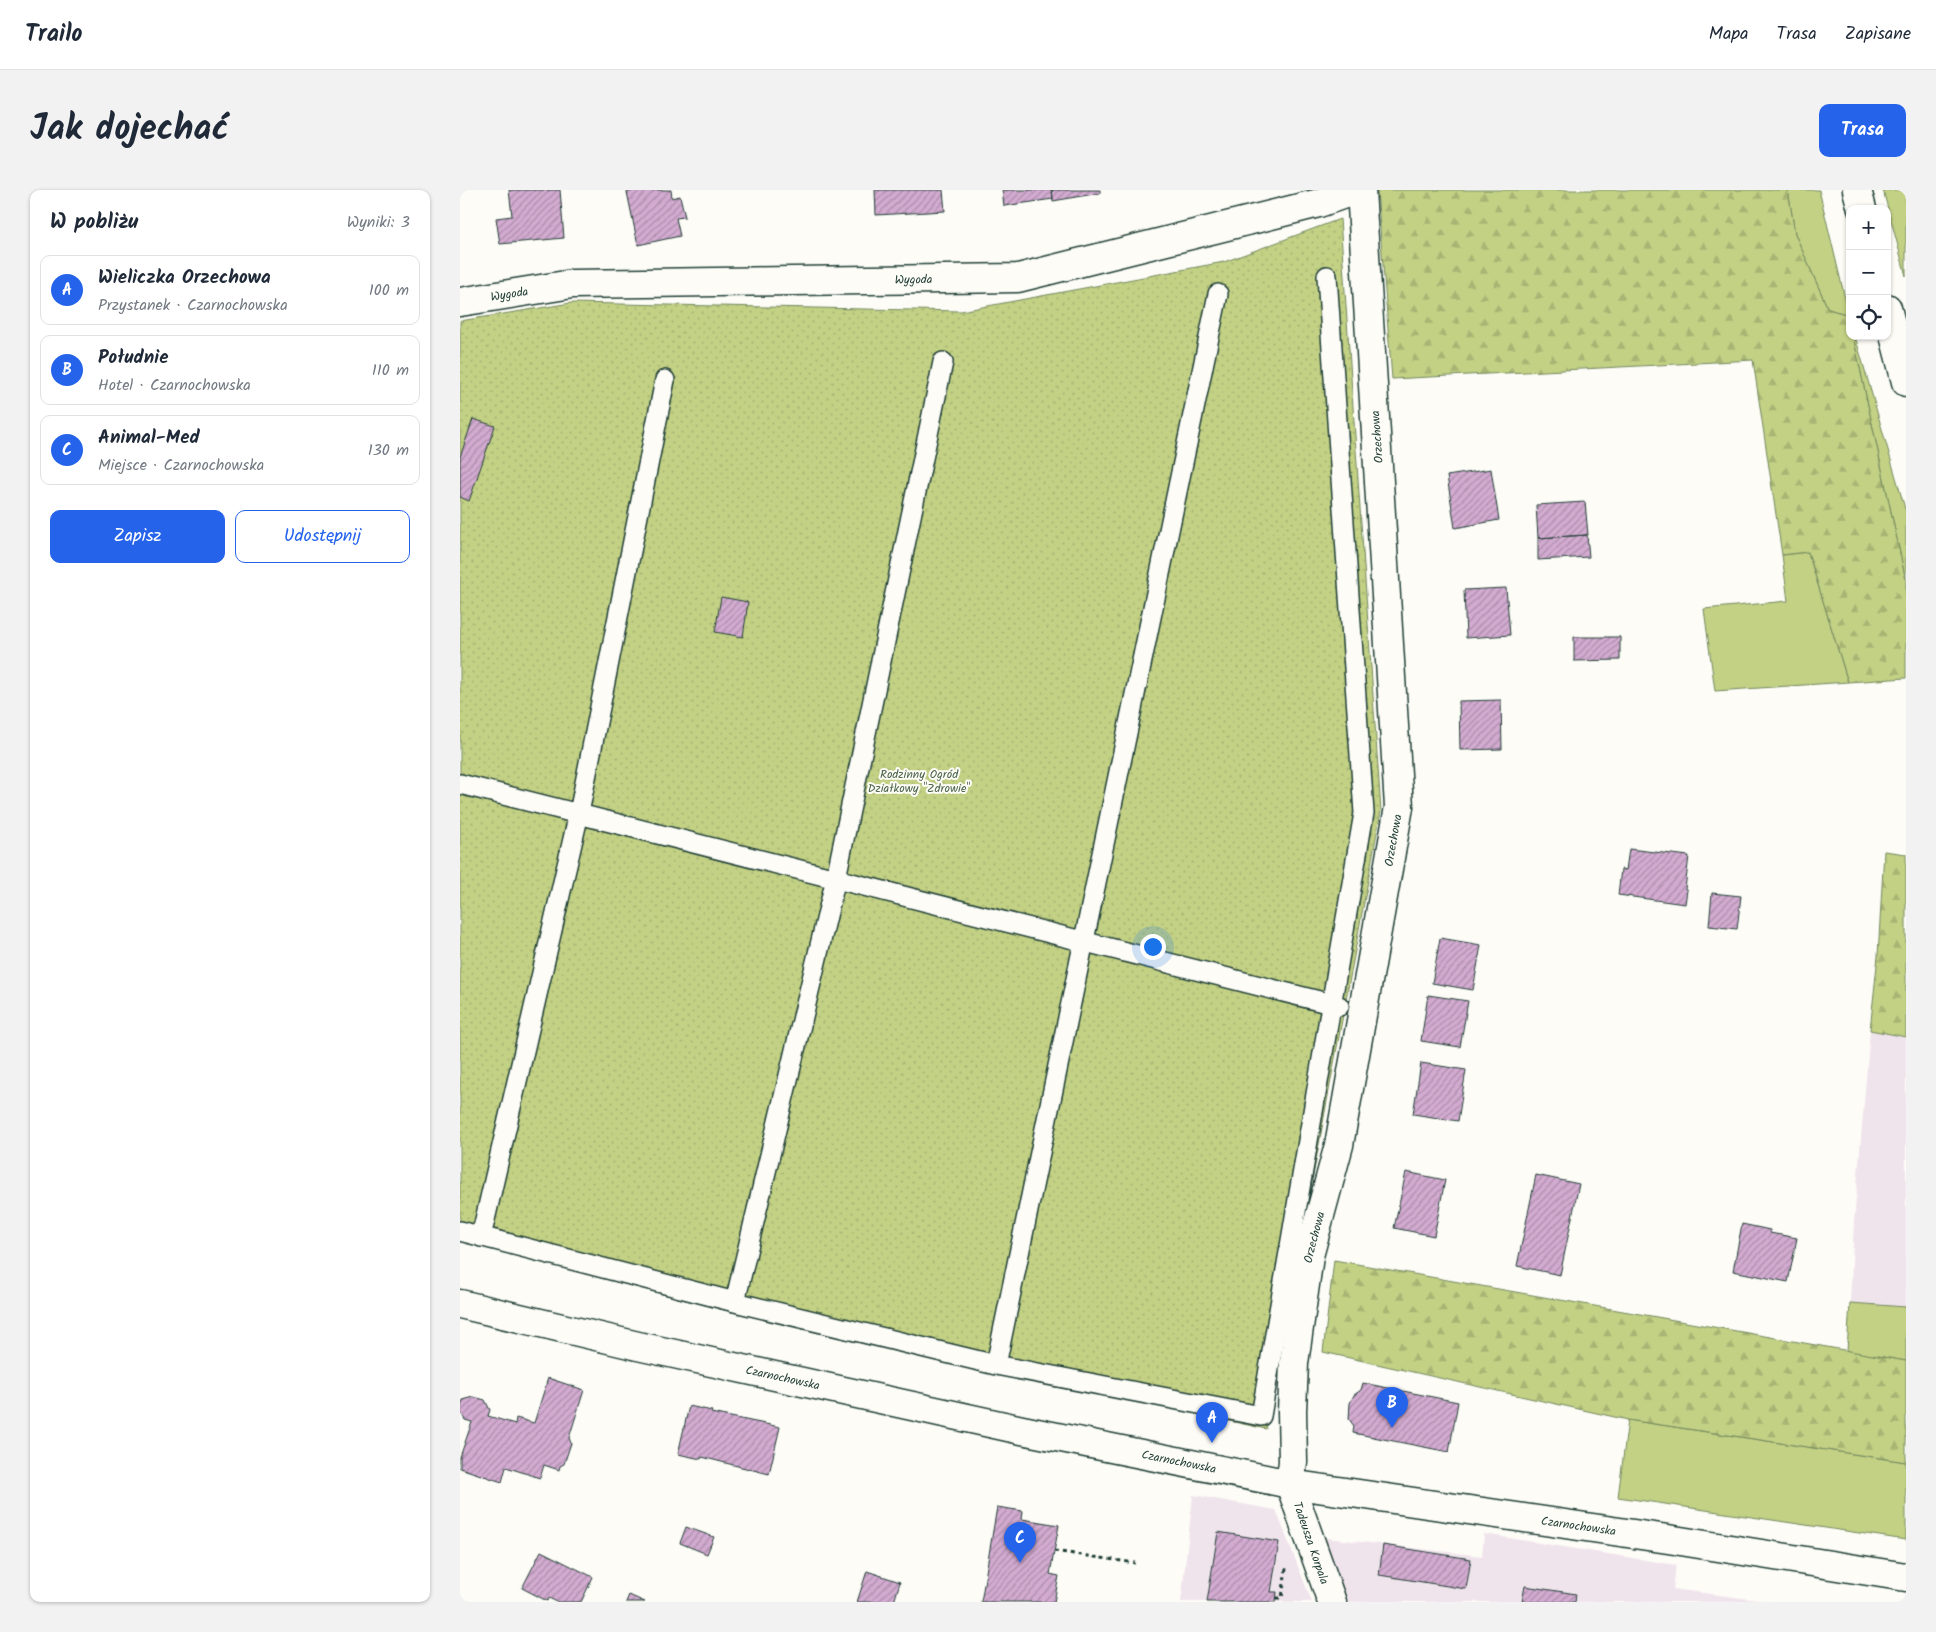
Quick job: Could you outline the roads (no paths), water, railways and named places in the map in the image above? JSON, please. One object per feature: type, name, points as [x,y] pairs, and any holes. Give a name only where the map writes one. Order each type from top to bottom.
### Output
[{"type":"street","name":"Wygoda","points":[[460,302],[572,284],[1018,278],[1319,203],[1356,190]]},
{"type":"street","name":"Orzechowa","points":[[1290,1484],[1293,1462],[1292,1411],[1294,1363],[1309,1256],[1339,1146],[1399,807],[1361,190]]},
{"type":"street","points":[[1857,190],[1861,205]]},
{"type":"street","points":[[1891,324],[1906,382]]},
{"type":"street","name":"Czarnochowska","points":[[460,1304],[638,1346],[1022,1430],[1290,1484],[1668,1539],[1906,1577]]},
{"type":"street","name":"Tadeusza Korpala","points":[[1290,1484],[1332,1602]]},
{"type":"lane","points":[[460,1231],[735,1302],[996,1365],[1261,1416],[1335,1005],[1364,812],[1327,276]]},
{"type":"lane","points":[[996,1365],[1218,294]]},
{"type":"lane","points":[[735,1302],[836,878],[942,362]]},
{"type":"lane","points":[[481,1237],[579,813],[665,380]]},
{"type":"lane","points":[[460,784],[1335,1005]]},
{"type":"place","name":"Południe","points":[[1392,1428]]},
{"type":"place","name":"Wieliczka Orzechowa","points":[[1212,1443]]},
{"type":"place","name":"Animal-Med","points":[[1020,1563]]},
{"type":"park label","name":"Rodzinny Ogród Działkowy \"Zdrowie\"","points":[[919,781]]}]
